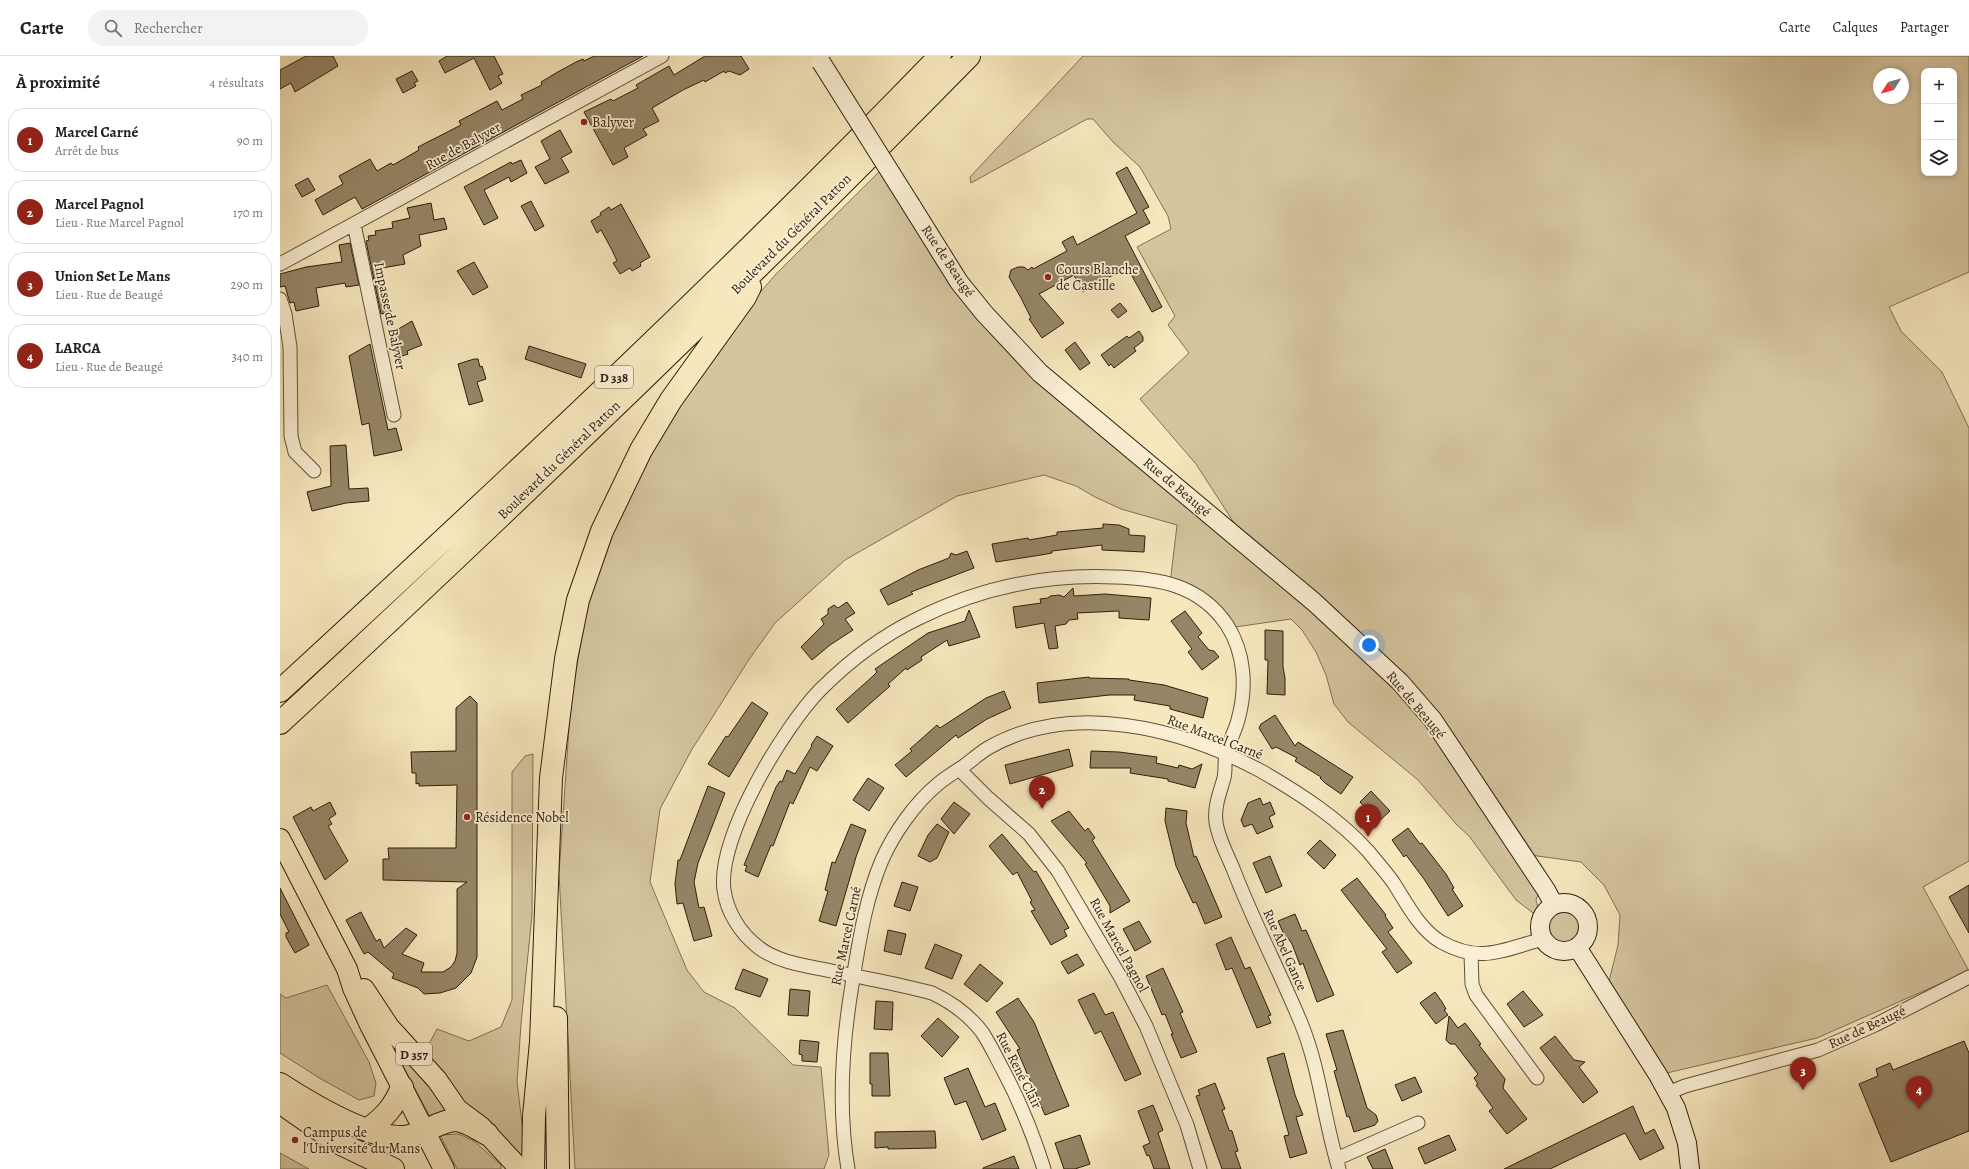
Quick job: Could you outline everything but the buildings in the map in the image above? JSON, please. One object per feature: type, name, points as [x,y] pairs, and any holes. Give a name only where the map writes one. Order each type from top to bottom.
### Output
[{"type":"highway","name":"Boulevard du Général Patton","points":[[280,691],[425,558],[708,287],[874,124],[940,56]]},
{"type":"highway","name":"Boulevard du Général Patton","points":[[280,723],[440,575],[760,266],[969,56]]},
{"type":"highway","points":[[522,1168],[534,1116],[541,1042],[551,778],[566,658],[578,600],[602,531],[641,450],[671,400],[745,297],[760,266]]},
{"type":"highway","points":[[551,778],[558,1169]]},
{"type":"highway","points":[[280,1084],[326,1111],[367,1130],[404,1137],[455,1120],[471,1125],[486,1134]]},
{"type":"highway","points":[[367,1130],[388,1112],[398,1098],[402,1087]]},
{"type":"highway","points":[[283,1104],[337,1142],[393,1169]]},
{"type":"main road","points":[[280,839],[347,969]]},
{"type":"main road","name":"D 357","points":[[347,969],[365,991],[389,1027],[438,1080],[457,1109],[474,1120],[486,1134],[522,1168]]},
{"type":"main road","name":"D 357","points":[[347,969],[362,1007],[444,1169]]},
{"type":"street","name":"Rue de Balyver","points":[[280,264],[662,56]]},
{"type":"street","name":"Rue de Beaugé","points":[[819,59],[959,282],[984,313],[1040,373],[1314,602],[1400,682],[1433,720],[1546,890],[1554,905]]},
{"type":"street","name":"Impasse de Balyver","points":[[354,224],[394,416]]},
{"type":"street","points":[[280,299],[285,314],[290,347],[291,436],[296,452],[314,470]]},
{"type":"street","name":"Rue Abel Gance","points":[[854,976],[793,963],[768,954],[758,947],[749,939],[735,921],[726,902],[723,880],[732,842],[746,804],[775,750],[818,692],[846,666],[878,641],[915,620],[954,602],[1013,584],[1066,577],[1132,577],[1165,582],[1188,591],[1207,604],[1226,624],[1239,650],[1243,672],[1242,701],[1238,721],[1226,755],[1225,775],[1219,792],[1216,808],[1216,825],[1251,914],[1302,1026],[1337,1164],[1418,1123]]},
{"type":"street","name":"Rue Marcel Carné","points":[[848,1169],[845,1142],[843,1079],[844,1043],[866,908],[883,858],[902,826],[936,785],[988,748],[1016,736],[1065,724],[1095,722],[1128,725],[1159,731],[1226,755],[1259,771],[1310,801],[1331,817],[1367,850],[1390,878],[1426,931],[1437,940],[1453,948],[1472,954],[1483,955],[1543,940]]},
{"type":"street","name":"Rue Marcel Pagnol","points":[[959,769],[988,798],[1029,834],[1058,870],[1121,978],[1146,1026],[1187,1125],[1200,1169]]},
{"type":"street","points":[[1562,903],[1572,905],[1579,909],[1585,916],[1588,931],[1585,939],[1577,947],[1566,951],[1557,950],[1548,946],[1543,940],[1540,930],[1541,919],[1545,912],[1554,905],[1562,903]]},
{"type":"street","points":[[1577,947],[1676,1108],[1687,1143],[1690,1169]]},
{"type":"street","points":[[1472,954],[1472,984],[1476,995],[1537,1078]]},
{"type":"street","name":"Rue René Clair","points":[[854,976],[932,993],[947,1000],[966,1015],[982,1032],[1012,1086],[1033,1133],[1044,1169]]},
{"type":"street","name":"Rue de Beaugé","points":[[1668,1093],[1685,1086],[1818,1050],[1876,1025],[1969,977]]},
{"type":"shaded area","points":[[1083,56],[1969,56],[1969,272],[1889,307],[1901,331],[1942,372],[1969,428],[1969,861],[1923,887],[1969,971],[1817,1038],[1658,1075],[1606,993],[1618,945],[1620,915],[1604,885],[1581,862],[1523,854],[1542,884],[1536,900],[1541,919],[1516,900],[1469,836],[1457,825],[1418,780],[1348,722],[1334,704],[1326,675],[1316,652],[1302,630],[1291,619],[1228,628],[1226,624],[1170,584],[1177,525],[1121,509],[1076,486],[1044,475],[957,496],[845,560],[775,623],[748,661],[691,751],[660,809],[650,882],[687,970],[704,992],[735,1008],[793,1065],[821,1067],[829,1155],[824,1169],[575,1169],[559,874],[571,699],[588,602],[616,525],[652,452],[704,366],[738,318],[776,274],[885,166],[984,313],[1249,546],[1196,464],[1140,399],[1189,353],[1168,325],[1175,316],[1137,247],[1171,229],[1168,216],[1140,167],[1113,142],[1093,119],[1087,119],[971,183],[970,177]]},
{"type":"shaded area","points":[[533,754],[532,915],[521,1024],[517,1082],[527,1165],[463,1106],[441,1069],[424,1053],[437,1029],[469,1041],[501,1027],[512,1000],[512,772],[525,756]]},
{"type":"shaded area","points":[[1563,908],[1576,914],[1582,927],[1576,940],[1563,946],[1550,940],[1544,927],[1550,914]]},
{"type":"shaded area","points":[[327,985],[369,1062],[376,1083],[374,1096],[359,1100],[321,1079],[280,1053],[280,994],[286,998]]},
{"type":"shaded area","points":[[387,1036],[425,1079],[447,1110],[430,1117]]},
{"type":"shaded area","points":[[459,1134],[474,1141],[501,1165],[501,1169],[457,1169],[440,1135]]},
{"type":"shaded area","points":[[280,1153],[309,1169],[280,1169]]},
{"type":"place","name":"Balyver","points":[[584,122]]},
{"type":"place","name":"Cours Blanche de Castille","points":[[1048,277]]},
{"type":"place","name":"Marcel Pagnol","points":[[1042,809]]},
{"type":"place","name":"Résidence Nobel","points":[[467,817]]},
{"type":"place","name":"Marcel Carné","points":[[1368,837]]},
{"type":"place","name":"Union Set Le Mans","points":[[1803,1090]]},
{"type":"place","name":"LARCA","points":[[1919,1109]]},
{"type":"place","name":"Campus de l'Université du Mans","points":[[295,1140]]}]
